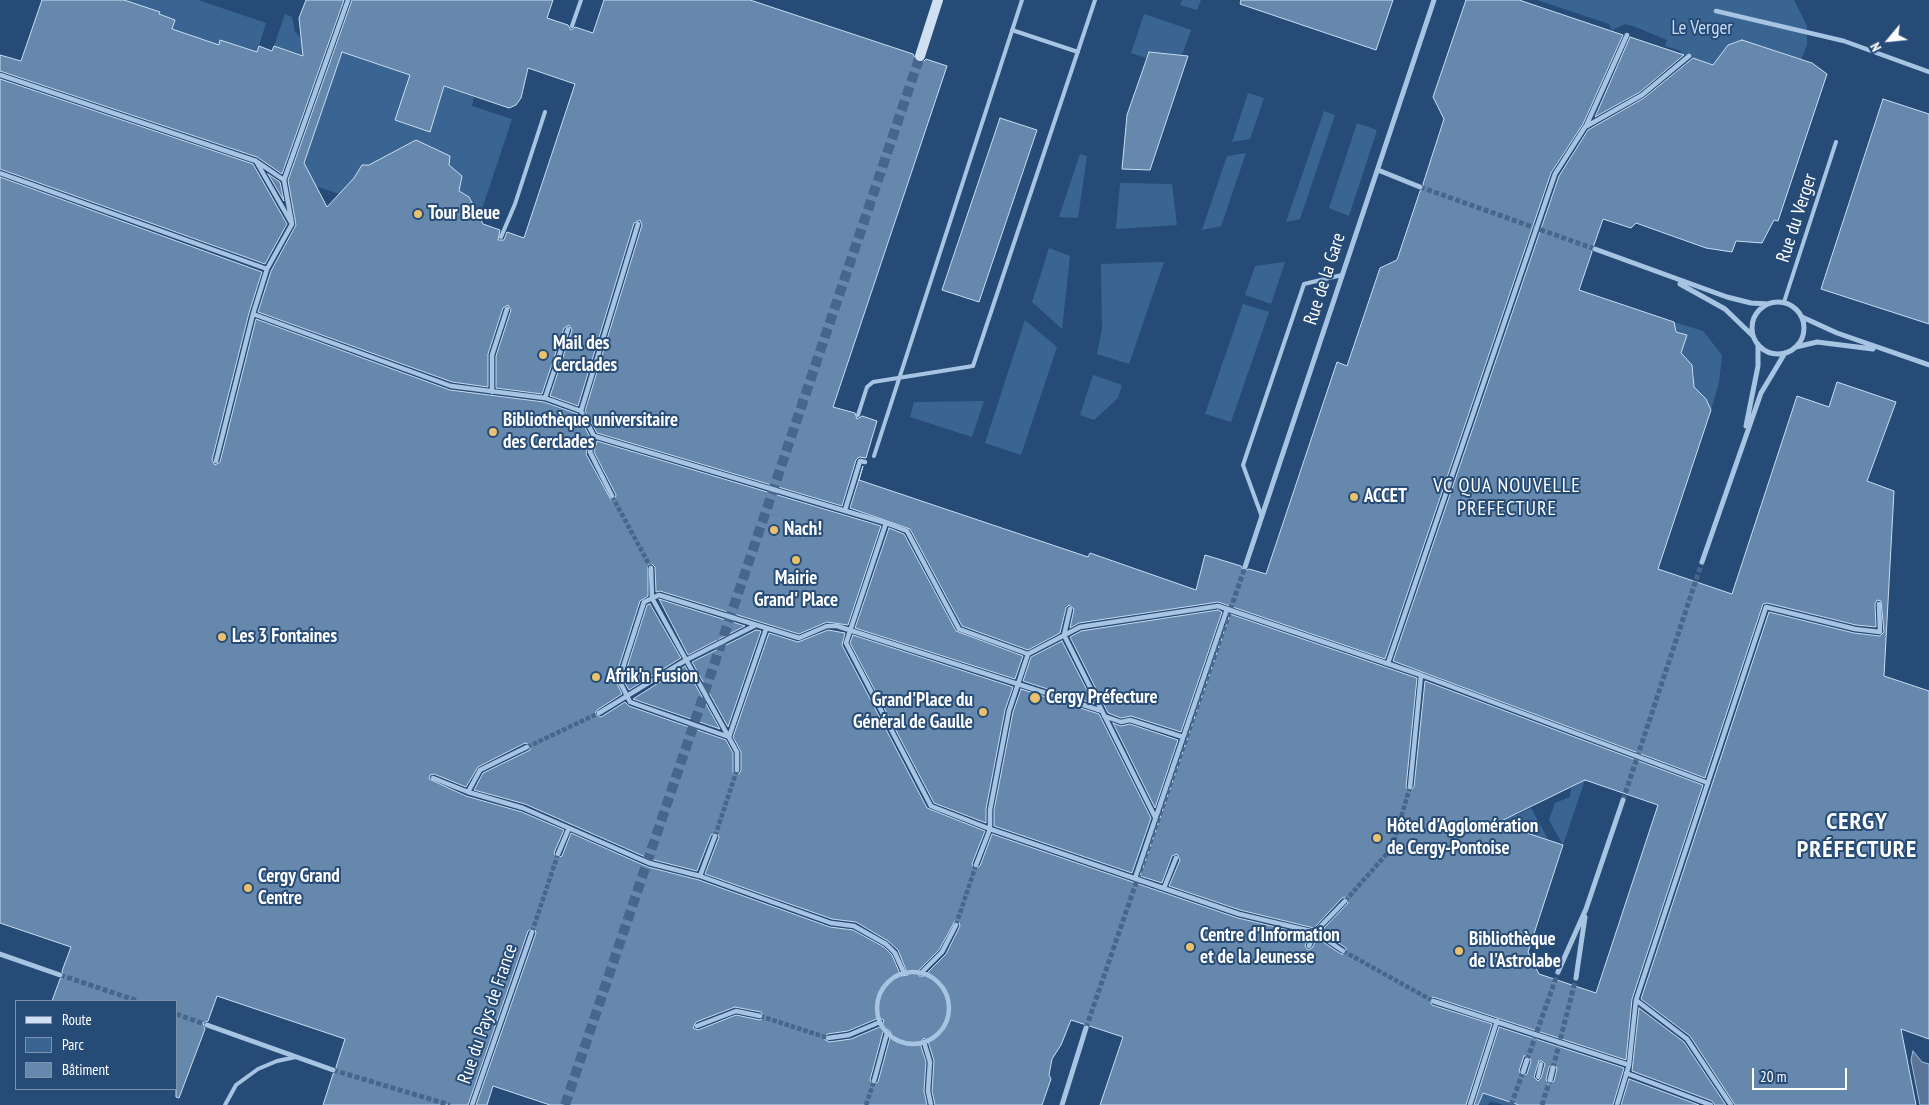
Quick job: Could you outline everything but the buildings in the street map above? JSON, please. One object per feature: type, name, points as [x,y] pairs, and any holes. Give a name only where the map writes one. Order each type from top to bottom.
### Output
[{"type":"main road","points":[[920,56],[938,0]]},
{"type":"street","points":[[216,461],[267,269],[292,224],[284,180],[348,0]]},
{"type":"street","name":"Rue de la Gare","points":[[1245,567],[1434,0]]},
{"type":"street","points":[[1716,11],[1844,41],[1929,72]]},
{"type":"street","points":[[1388,663],[1555,174],[1585,128],[1626,35]]},
{"type":"street","points":[[1585,128],[1642,95],[1688,56]]},
{"type":"street","points":[[0,75],[256,161],[284,180]]},
{"type":"street","points":[[256,161],[292,224]]},
{"type":"street","points":[[1378,170],[1420,187]]},
{"type":"street","points":[[0,173],[267,269]]},
{"type":"street","points":[[581,411],[638,224]]},
{"type":"street","points":[[1595,249],[1659,274],[1743,301],[1768,304],[1784,302],[1798,310],[1802,317],[1804,333],[1796,347]]},
{"type":"street","points":[[1659,274],[1720,305],[1743,324],[1758,344],[1773,353],[1785,353],[1796,347],[1817,342],[1886,350]]},
{"type":"street","points":[[1754,338],[1752,330],[1756,314],[1768,304]]},
{"type":"street","points":[[492,392],[492,354],[507,309]]},
{"type":"street","points":[[254,314],[451,386],[545,398],[581,411],[594,436],[590,452],[612,496]]},
{"type":"street","points":[[1802,317],[1929,365]]},
{"type":"street","points":[[545,398],[568,329]]},
{"type":"street","points":[[1741,446],[1758,366],[1758,344]]},
{"type":"street","points":[[1702,562],[1741,446],[1762,392],[1785,353]]},
{"type":"street","points":[[594,436],[826,507],[845,510],[907,531],[958,629],[1028,654]]},
{"type":"street","points":[[845,510],[860,469],[860,461],[864,462]]},
{"type":"street","points":[[886,523],[846,643],[931,806],[990,829],[1239,914],[1315,932],[1343,951]]},
{"type":"street","points":[[651,568],[652,598],[737,752],[736,770]]},
{"type":"street","points":[[729,736],[630,702],[619,680],[644,602],[659,595],[754,626],[799,638],[827,626],[850,630],[1018,685],[1121,722],[1130,720],[1183,737]]},
{"type":"street","points":[[1617,1105],[1629,1065],[1636,1000],[1766,607],[1855,629],[1880,632],[1879,604]]},
{"type":"street","points":[[976,865],[990,829],[990,810],[1009,711],[1028,654],[1080,627],[1218,606],[1388,663],[1708,783]]},
{"type":"street","points":[[1070,609],[1064,635],[1155,817]]},
{"type":"street","points":[[1135,878],[1227,609]]},
{"type":"street","points":[[599,713],[686,660],[754,626]]},
{"type":"street","points":[[729,736],[766,629]]},
{"type":"street","points":[[1410,787],[1421,675]]},
{"type":"street","points":[[468,792],[480,770],[527,747]]},
{"type":"street","points":[[433,778],[468,792],[523,808],[648,863],[700,876],[831,922],[854,926],[890,948],[895,953],[904,973]]},
{"type":"street","points":[[1558,972],[1586,909],[1623,800]]},
{"type":"street","points":[[558,854],[569,828]]},
{"type":"street","points":[[700,876],[715,836]]},
{"type":"street","points":[[1164,888],[1176,858]]},
{"type":"street","points":[[1309,946],[1315,932],[1345,901]]},
{"type":"street","points":[[1576,978],[1586,909]]},
{"type":"street","points":[[921,973],[942,952],[956,925]]},
{"type":"street","name":"Rue du Pays de France","points":[[472,1105],[532,932]]},
{"type":"street","points":[[0,954],[60,975]]},
{"type":"street","points":[[904,973],[921,973],[939,983],[944,990],[948,1006],[946,1022],[936,1036],[924,1042],[904,1043],[887,1033],[880,1022],[877,1006],[882,990],[893,978],[904,973]]},
{"type":"street","points":[[1636,1000],[1687,1039],[1731,1105]]},
{"type":"street","points":[[1433,1001],[1629,1065]]},
{"type":"street","points":[[697,1026],[736,1011],[760,1016]]},
{"type":"street","points":[[1470,1105],[1497,1021]]},
{"type":"street","points":[[828,1038],[849,1035],[880,1022]]},
{"type":"street","points":[[207,1025],[333,1070]]},
{"type":"street","points":[[1062,1105],[1086,1028]]},
{"type":"street","points":[[874,1081],[887,1033]]},
{"type":"street","points":[[924,1042],[930,1062],[928,1091],[931,1105]]},
{"type":"street","points":[[1523,1072],[1527,1060]]},
{"type":"street","points":[[1550,1080],[1553,1068]]},
{"type":"street","points":[[1626,1074],[1711,1105]]},
{"type":"lane","points":[[572,26],[581,0]]},
{"type":"lane","points":[[874,456],[900,378],[909,342],[1022,0]]},
{"type":"lane","points":[[858,415],[869,384],[969,368],[974,364],[1095,0]]},
{"type":"lane","points":[[1012,30],[1078,52]]},
{"type":"lane","points":[[501,236],[515,204],[545,112]]},
{"type":"lane","name":"Rue du Verger","points":[[1784,302],[1836,142]]},
{"type":"lane","points":[[1262,518],[1243,465],[1304,284],[1342,275]]},
{"type":"lane","points":[[225,1105],[236,1085],[258,1068],[296,1057]]},
{"type":"lane","points":[[1538,1076],[1541,1064]]},
{"type":"green space","points":[[107,0],[198,0],[266,23],[257,52],[221,40],[219,45],[172,30],[175,20],[159,14],[159,12]]},
{"type":"green space","points":[[1182,0],[1201,0],[1197,10],[1180,5]]},
{"type":"green space","name":"Le Verger","points":[[1537,0],[1794,0],[1807,26],[1807,45],[1801,60],[1743,41],[1733,42],[1723,51],[1718,66],[1681,54],[1681,51],[1665,46],[1667,40],[1633,26],[1625,24],[1612,30],[1609,24]]},
{"type":"green space","points":[[285,14],[292,17],[295,31],[302,40],[303,51],[301,55],[274,46]]},
{"type":"green space","points":[[1144,14],[1191,30],[1182,55],[1149,52],[1147,58],[1131,53]]},
{"type":"green space","points":[[342,52],[474,97],[472,106],[512,119],[479,218],[476,211],[473,210],[471,199],[458,191],[461,177],[449,167],[449,159],[365,165],[360,168],[359,175],[350,182],[350,198],[316,186],[304,163]],"holes":[[[403,96],[430,131],[396,120]]]},
{"type":"green space","points":[[1248,93],[1264,98],[1250,139],[1232,142]]},
{"type":"green space","points":[[1324,111],[1335,115],[1300,219],[1286,222]]},
{"type":"green space","points":[[1357,123],[1377,130],[1349,216],[1329,208]]},
{"type":"green space","points":[[1246,153],[1221,226],[1202,230],[1227,156]]},
{"type":"green space","points":[[1080,154],[1087,156],[1078,218],[1059,217]]},
{"type":"green space","points":[[1120,183],[1172,184],[1177,225],[1116,229]]},
{"type":"green space","points":[[1049,248],[1070,256],[1062,329],[1032,302]]},
{"type":"green space","points":[[1164,262],[1129,364],[1097,354],[1102,329],[1101,264]]},
{"type":"green space","points":[[1285,262],[1271,304],[1245,295],[1255,266]]},
{"type":"green space","points":[[1243,304],[1269,312],[1231,422],[1205,414]]},
{"type":"green space","points":[[1025,320],[1057,347],[1021,455],[985,443]]},
{"type":"green space","points":[[1674,322],[1703,331],[1722,355],[1719,383],[1711,410],[1706,399],[1698,391],[1690,388],[1694,376],[1692,365],[1680,357],[1687,335],[1674,331]]},
{"type":"green space","points":[[1093,375],[1122,385],[1118,398],[1094,420],[1080,415]]},
{"type":"green space","points":[[984,401],[972,437],[910,417],[914,402]]},
{"type":"green space","points":[[1585,780],[1563,845],[1549,820],[1555,803],[1570,797],[1571,788]]},
{"type":"green space","points":[[1531,808],[1548,839],[1514,828],[1489,841],[1507,814],[1516,815]]},
{"type":"green space","points":[[1482,1093],[1519,1105],[1503,1105],[1490,1101],[1488,1105],[1479,1105]]},
{"type":"shaded area","points":[[1913,1051],[1922,1062],[1929,1064],[1929,1105],[1920,1105],[1911,1060]]},
{"type":"tunnel","points":[[565,1105],[920,56]]},
{"type":"tunnel","points":[[1420,187],[1595,249]]},
{"type":"tunnel","points":[[612,496],[651,568]]},
{"type":"tunnel","points":[[1623,800],[1702,562]]},
{"type":"tunnel","points":[[1086,1028],[1245,567]]},
{"type":"tunnel","points":[[527,747],[599,713]]},
{"type":"tunnel","points":[[715,836],[737,770]]},
{"type":"tunnel","points":[[1345,901],[1392,848],[1410,787]]},
{"type":"tunnel","points":[[532,932],[558,854]]},
{"type":"tunnel","points":[[956,925],[976,865]]},
{"type":"tunnel","points":[[1343,951],[1433,1001]]},
{"type":"tunnel","points":[[1527,1060],[1558,972]]},
{"type":"tunnel","points":[[60,975],[135,1000]]},
{"type":"tunnel","points":[[1553,1068],[1576,978]]},
{"type":"tunnel","points":[[178,1015],[207,1025]]},
{"type":"tunnel","points":[[760,1016],[828,1038]]},
{"type":"tunnel","points":[[333,1070],[450,1105]]},
{"type":"tunnel","points":[[1511,1105],[1523,1072]]},
{"type":"tunnel","points":[[1542,1105],[1550,1080]]},
{"type":"tunnel","points":[[866,1105],[874,1081]]},
{"type":"place","name":"Tour Bleue","points":[[418,214]]},
{"type":"place","name":"Mail des Cerclades","points":[[543,355]]},
{"type":"place","name":"Bibliothèque universitaire des Cerclades","points":[[493,432]]},
{"type":"place","name":"ACCET","points":[[1354,497]]},
{"type":"place","name":"Nach!","points":[[774,530]]},
{"type":"place","name":"Mairie Grand' Place","points":[[796,560]]},
{"type":"place","name":"Les 3 Fontaines","points":[[222,637]]},
{"type":"place","name":"Afrik'n Fusion","points":[[596,677]]},
{"type":"place","name":"Cergy Préfecture","points":[[1035,698]]},
{"type":"place","name":"Grand'Place du Général de Gaulle","points":[[983,712]]},
{"type":"place","name":"Hôtel d'Agglomération de Cergy-Pontoise","points":[[1377,838]]},
{"type":"place","name":"Cergy Grand Centre","points":[[248,888]]},
{"type":"place","name":"Centre d'Information et de la Jeunesse","points":[[1190,947]]},
{"type":"place","name":"Bibliothèque de l'Astrolabe","points":[[1459,951]]},
{"type":"district","name":"VC QUA NOUVELLE PREFECTURE","points":[[1507,498]]},
{"type":"district","name":"CERGY PRÉFECTURE","points":[[1857,836]]}]
